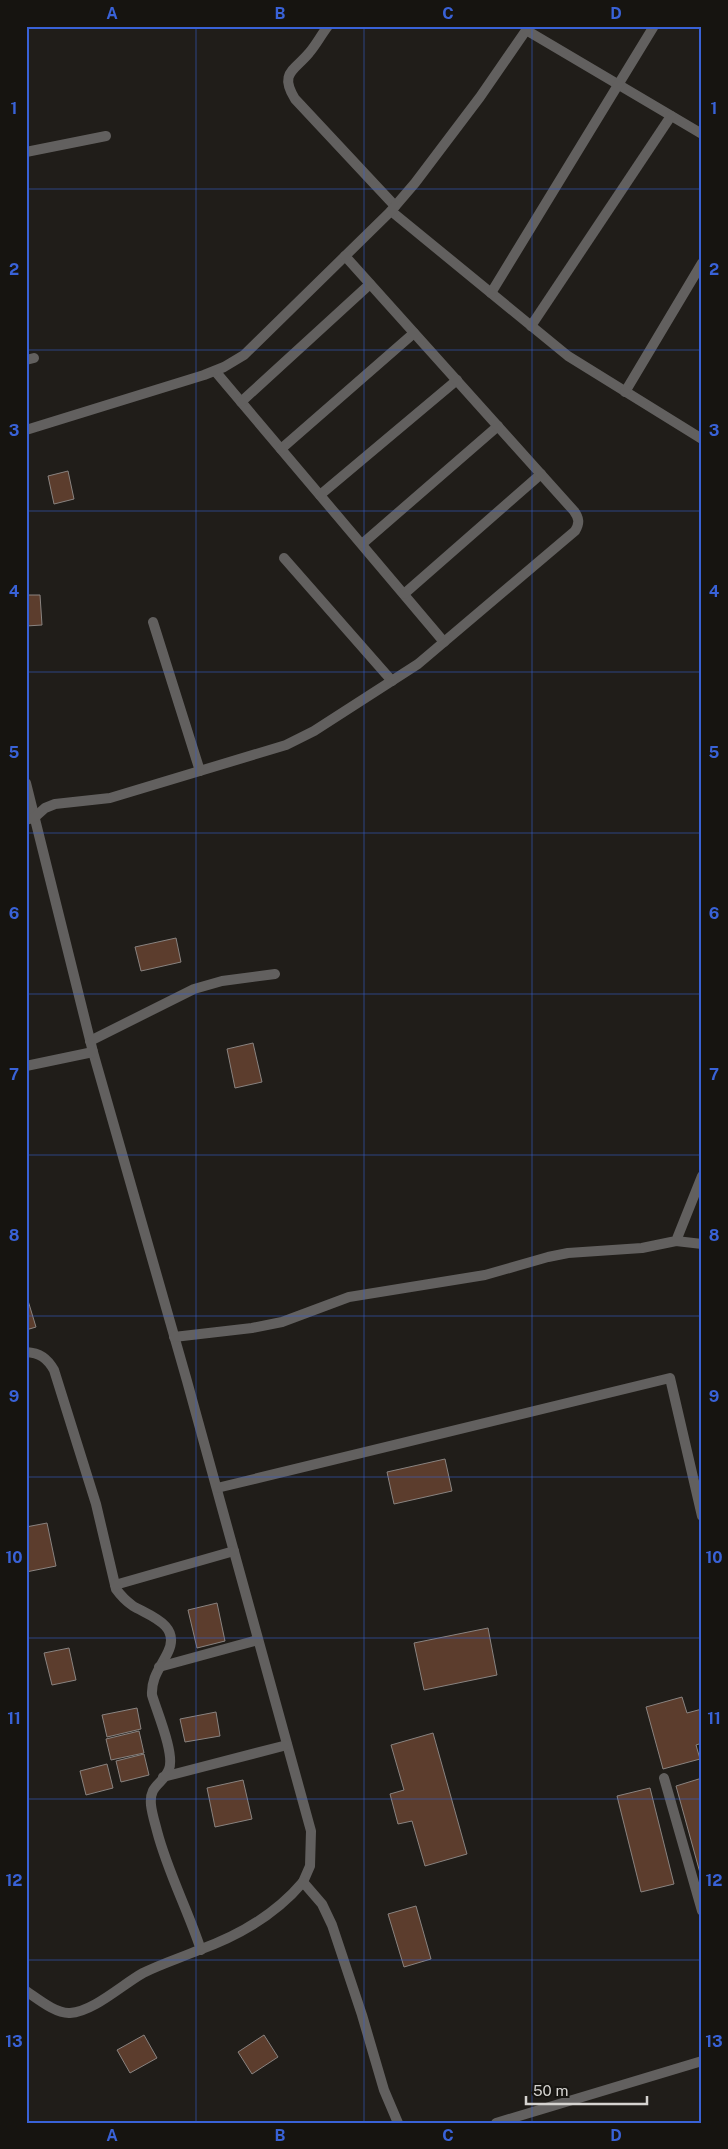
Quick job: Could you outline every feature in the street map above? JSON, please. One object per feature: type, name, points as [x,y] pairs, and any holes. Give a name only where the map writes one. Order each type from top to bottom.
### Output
[{"type":"street","points":[[328,26],[308,54],[291,70],[287,78],[288,88],[295,99],[393,208],[491,293],[581,366],[702,439]]},
{"type":"street","points":[[491,293],[654,26]]},
{"type":"street","points":[[26,430],[215,371],[244,354],[393,208],[415,183],[480,97],[528,28],[617,84],[702,134]]},
{"type":"street","points":[[531,326],[671,116]]},
{"type":"street","points":[[26,152],[106,136]]},
{"type":"street","points":[[30,818],[55,804],[110,798],[286,745],[314,732],[418,664],[578,526],[574,510],[345,256]]},
{"type":"street","points":[[625,392],[702,262]]},
{"type":"street","points":[[241,402],[370,284]]},
{"type":"street","points":[[281,449],[414,333]]},
{"type":"street","points":[[215,371],[444,642]]},
{"type":"street","points":[[320,495],[457,380]]},
{"type":"street","points":[[362,544],[498,426]]},
{"type":"street","points":[[404,594],[542,474]]},
{"type":"street","points":[[284,558],[392,681]]},
{"type":"street","points":[[153,622],[200,771]]},
{"type":"street","points":[[26,783],[30,818],[90,1041],[217,1488],[311,1831],[310,1866],[303,1882],[290,1897],[246,1929],[202,1950],[142,1973],[101,2001],[72,2013],[63,2012],[26,1992]]},
{"type":"street","points":[[90,1041],[194,989],[222,981],[275,974]]},
{"type":"street","points":[[26,1066],[93,1052]]},
{"type":"street","points":[[676,1241],[702,1176]]},
{"type":"street","points":[[174,1337],[252,1328],[282,1322],[349,1297],[486,1275],[568,1253],[642,1248],[676,1241],[702,1244]]},
{"type":"street","points":[[26,1352],[41,1355],[47,1359],[54,1370],[96,1504],[115,1586],[125,1600],[154,1615],[164,1623],[170,1634],[171,1646],[153,1680],[152,1695],[169,1752],[169,1769],[152,1790],[151,1807],[173,1883],[202,1950]]},
{"type":"street","points":[[217,1488],[670,1378],[702,1516]]},
{"type":"street","points":[[115,1586],[234,1551]]},
{"type":"street","points":[[159,1667],[258,1640]]},
{"type":"street","points":[[163,1777],[287,1745]]},
{"type":"street","points":[[664,1778],[702,1910]]},
{"type":"street","points":[[303,1882],[322,1904],[332,1925],[362,2015],[384,2090],[398,2123]]},
{"type":"street","points":[[496,2123],[702,2061]]},
{"type":"building","points":[[68,471],[74,499],[54,504],[48,476]]},
{"type":"building","points":[[26,595],[40,595],[42,625],[26,626]]},
{"type":"building","points":[[176,938],[181,962],[141,971],[135,947]]},
{"type":"building","points":[[253,1043],[262,1082],[235,1088],[227,1049]]},
{"type":"building","points":[[26,1294],[36,1327],[26,1330]]},
{"type":"building","points":[[445,1459],[452,1491],[394,1504],[387,1472]]},
{"type":"building","points":[[47,1523],[56,1566],[26,1572],[26,1527]]},
{"type":"building","points":[[217,1603],[225,1641],[197,1648],[188,1610]]},
{"type":"building","points":[[488,1628],[497,1675],[424,1690],[414,1643]]},
{"type":"building","points":[[69,1648],[76,1680],[52,1685],[44,1653]]},
{"type":"building","points":[[682,1697],[687,1713],[702,1709],[702,1743],[696,1745],[700,1759],[663,1769],[646,1707]]},
{"type":"building","points":[[137,1708],[141,1729],[107,1737],[102,1715]]},
{"type":"building","points":[[216,1712],[220,1736],[185,1742],[180,1719]]},
{"type":"building","points":[[139,1731],[144,1753],[111,1760],[106,1739]]},
{"type":"building","points":[[433,1733],[467,1854],[425,1866],[412,1821],[398,1824],[390,1794],[404,1790],[391,1745]]},
{"type":"building","points":[[144,1754],[149,1775],[121,1782],[116,1761]]},
{"type":"building","points":[[107,1764],[113,1788],[86,1795],[80,1771]]},
{"type":"building","points":[[702,1778],[702,1880],[676,1786]]},
{"type":"building","points":[[243,1780],[252,1819],[215,1827],[207,1788]]},
{"type":"building","points":[[650,1788],[674,1884],[641,1892],[617,1796]]},
{"type":"building","points":[[416,1906],[431,1959],[404,1967],[388,1914]]},
{"type":"building","points":[[144,2035],[157,2058],[130,2073],[117,2050]]},
{"type":"building","points":[[264,2035],[278,2057],[252,2074],[238,2052]]}]
